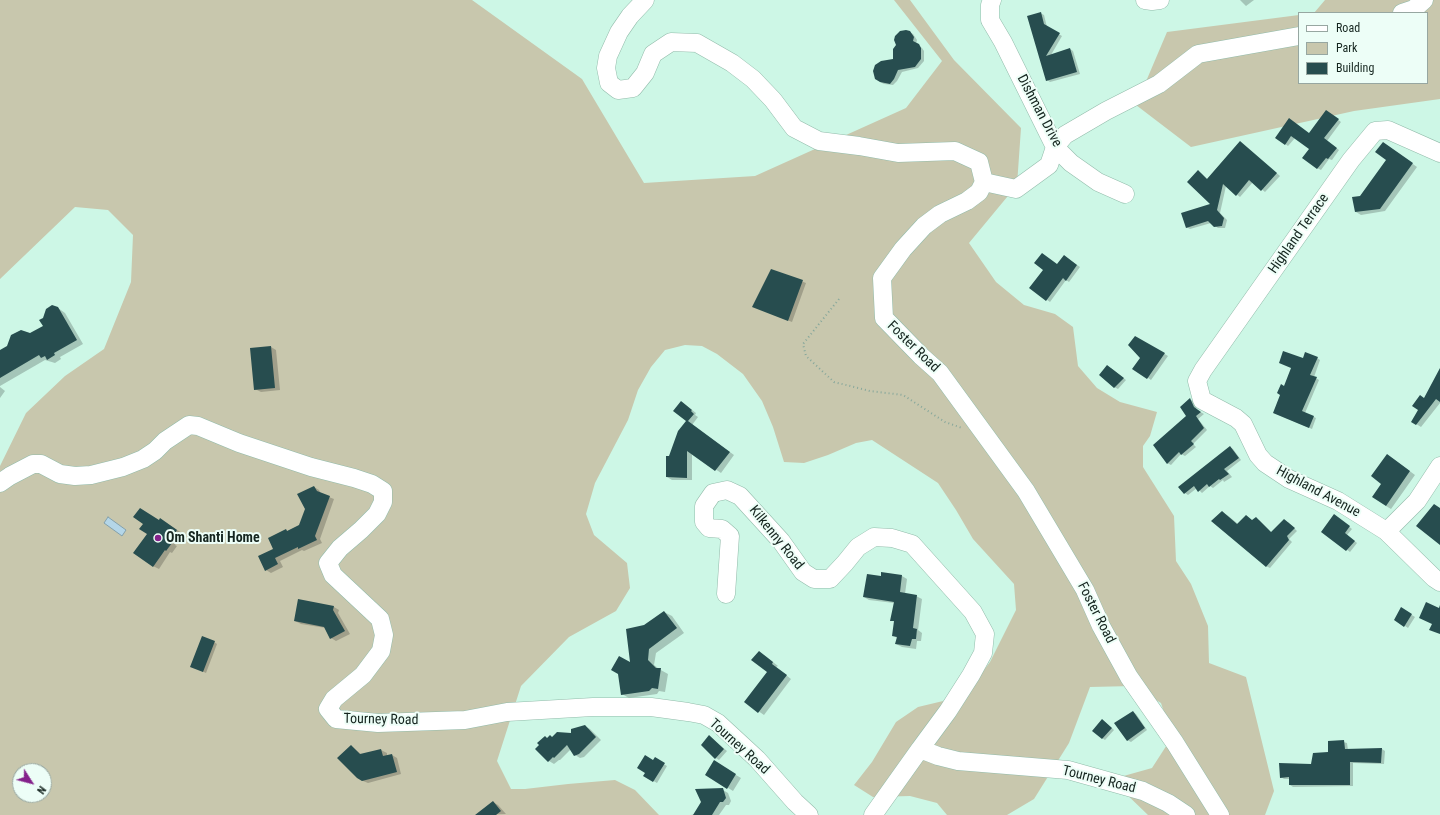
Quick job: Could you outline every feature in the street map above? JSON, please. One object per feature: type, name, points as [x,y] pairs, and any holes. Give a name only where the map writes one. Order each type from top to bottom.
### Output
[{"type":"street","points":[[645,0],[630,16],[619,32],[608,56],[606,68],[609,83],[618,90],[633,88],[645,73],[653,54],[671,42],[697,43],[732,64],[753,79],[773,100],[794,128],[819,141],[898,153],[955,151],[979,162],[984,182],[1016,189],[1049,165],[1055,147],[1065,135],[1106,111],[1159,84],[1198,54],[1298,36]]},
{"type":"street","name":"Dishman Drive","points":[[992,0],[990,6],[990,20],[1003,42],[1055,147],[1071,163],[1098,182],[1125,194]]},
{"type":"street","points":[[1145,0],[1160,0]]},
{"type":"street","points":[[1406,12],[1414,10],[1424,0]]},
{"type":"street","name":"Highland Terrace","points":[[1202,400],[1197,381],[1203,370],[1351,160],[1375,131],[1388,130],[1440,153]]},
{"type":"street","name":"Foster Road","points":[[984,182],[978,192],[966,201],[940,214],[924,226],[903,249],[882,278],[884,318],[940,373],[1026,491],[1085,590],[1101,626],[1129,677],[1175,743],[1220,815]]},
{"type":"street","name":"Highland Avenue","points":[[1202,400],[1236,418],[1243,424],[1258,455],[1265,463],[1289,479],[1338,501],[1386,531],[1434,578],[1440,582]]},
{"type":"street","name":"Tourney Road","points":[[0,483],[32,464],[41,464],[60,474],[75,476],[91,475],[123,468],[143,459],[155,451],[165,441],[189,425],[198,426],[239,443],[311,468],[354,478],[372,484],[383,491],[383,502],[377,514],[362,530],[340,548],[328,563],[333,575],[380,619],[384,635],[381,651],[363,675],[334,699],[328,709],[336,719],[378,723],[465,720],[507,712],[593,707],[650,707],[704,715],[718,723],[757,759],[809,815]]},
{"type":"street","points":[[1386,531],[1417,501],[1440,466]]},
{"type":"street","name":"Kilkenny Road","points":[[726,594],[730,536],[722,529],[709,528],[704,522],[704,506],[713,493],[727,490],[740,496],[780,541],[802,572],[814,579],[830,579],[858,547],[874,537],[892,538],[912,544],[973,612],[985,634],[983,652],[971,675],[948,711],[920,749]]},
{"type":"street","points":[[873,815],[920,749]]},
{"type":"street","name":"Tourney Road","points":[[920,749],[938,756],[958,761],[1068,770],[1143,791],[1168,803],[1186,815]]},
{"type":"path","points":[[839,299],[803,344],[806,356],[834,382],[870,391],[903,395],[945,422],[986,436]]},
{"type":"green space","points":[[0,0],[472,0],[582,79],[644,183],[755,176],[906,108],[942,61],[894,0],[910,0],[954,60],[1021,128],[1017,185],[969,243],[996,282],[1024,305],[1055,314],[1073,327],[1078,366],[1097,388],[1120,402],[1157,412],[1150,436],[1143,446],[1143,467],[1174,516],[1176,561],[1191,584],[1208,626],[1209,663],[1246,677],[1274,791],[1265,815],[1148,815],[1120,788],[1120,777],[1152,768],[1172,737],[1161,703],[1133,686],[1090,687],[1069,743],[1034,799],[1007,815],[947,815],[937,803],[910,796],[873,797],[854,785],[872,762],[896,722],[918,707],[964,696],[990,662],[1016,610],[1014,584],[973,539],[938,483],[872,440],[856,443],[804,463],[784,462],[773,427],[762,401],[743,374],[717,354],[702,346],[685,345],[665,350],[651,367],[638,390],[628,420],[595,483],[586,514],[594,535],[627,563],[630,588],[616,611],[569,637],[521,686],[497,761],[511,789],[525,789],[615,780],[635,790],[659,815],[0,815],[0,466],[26,413],[65,376],[104,349],[131,282],[133,235],[108,210],[75,207],[0,279]]},
{"type":"green space","points":[[1325,0],[1440,0],[1440,99],[1354,111],[1191,147],[1136,105],[1167,32],[1298,15],[1298,84],[1428,84],[1428,12],[1315,12]]},
{"type":"water","points":[[108,517],[126,530],[122,536],[104,523]]},
{"type":"building","points":[[1041,12],[1044,24],[1060,33],[1046,56],[1070,48],[1077,72],[1046,81],[1027,16]]},
{"type":"building","points":[[900,31],[910,31],[914,37],[913,41],[919,44],[921,48],[921,59],[915,67],[898,70],[890,84],[880,82],[875,79],[873,71],[875,65],[881,61],[893,59],[893,49],[896,45],[894,40],[895,36]]},
{"type":"building","points":[[1326,110],[1339,119],[1324,138],[1337,148],[1317,169],[1302,158],[1309,149],[1291,136],[1285,145],[1275,138],[1289,118],[1309,133]]},
{"type":"building","points":[[1240,141],[1277,173],[1261,191],[1249,180],[1236,196],[1223,184],[1217,210],[1224,218],[1222,226],[1214,227],[1208,221],[1186,228],[1181,213],[1210,204],[1187,182],[1198,170],[1207,179]]},
{"type":"building","points":[[1383,142],[1413,163],[1380,209],[1355,212],[1352,197],[1360,196],[1386,160],[1375,152]]},
{"type":"building","points":[[1042,253],[1057,264],[1064,255],[1077,265],[1066,281],[1063,278],[1046,301],[1029,288],[1043,270],[1034,263]]},
{"type":"building","points":[[771,269],[803,280],[788,321],[752,307]]},
{"type":"building","points":[[52,305],[58,307],[77,340],[54,353],[55,355],[47,360],[45,356],[41,358],[39,355],[0,378],[0,350],[7,346],[11,335],[21,330],[30,333],[43,326],[39,320],[43,318],[46,309]]},
{"type":"building","points":[[1135,336],[1165,353],[1147,379],[1132,369],[1140,358],[1128,345]]},
{"type":"building","points":[[271,346],[275,388],[254,390],[250,348]]},
{"type":"building","points":[[1283,351],[1303,358],[1305,352],[1318,357],[1310,375],[1317,377],[1302,411],[1314,416],[1309,428],[1273,413],[1280,395],[1277,393],[1281,384],[1284,386],[1291,368],[1279,363]]},
{"type":"building","points":[[1107,365],[1124,378],[1114,388],[1099,375]]},
{"type":"building","points":[[1440,368],[1440,402],[1436,399],[1416,425],[1411,422],[1418,410],[1412,406],[1420,395],[1424,398]]},
{"type":"building","points":[[1190,398],[1194,407],[1201,412],[1196,416],[1204,428],[1191,441],[1194,444],[1181,455],[1179,452],[1167,464],[1153,445],[1186,416],[1180,407]]},
{"type":"building","points":[[681,401],[692,410],[691,411],[694,414],[688,421],[730,452],[715,471],[687,451],[687,478],[666,477],[666,456],[669,456],[678,431],[686,421],[673,411]]},
{"type":"building","points":[[1230,446],[1239,458],[1224,469],[1229,474],[1220,480],[1219,479],[1209,487],[1207,484],[1198,492],[1194,486],[1184,494],[1178,487]]},
{"type":"building","points":[[1387,454],[1410,471],[1386,506],[1372,497],[1381,484],[1371,476]]},
{"type":"building","points":[[314,486],[317,491],[330,496],[315,536],[317,540],[275,558],[278,564],[265,571],[258,556],[273,549],[268,538],[286,529],[287,531],[299,525],[305,509],[297,494]]},
{"type":"building","points":[[1434,504],[1440,508],[1440,545],[1416,526]]},
{"type":"building","name":"Om Shanti Home","points":[[140,508],[159,520],[160,518],[177,530],[170,541],[172,543],[153,567],[133,553],[147,534],[139,529],[143,524],[133,517]]},
{"type":"building","points":[[1222,511],[1237,524],[1246,515],[1252,520],[1256,517],[1271,532],[1284,519],[1295,528],[1287,536],[1289,540],[1266,567],[1211,521]]},
{"type":"building","points":[[1334,514],[1350,526],[1345,533],[1355,541],[1346,551],[1321,532]]},
{"type":"building","points":[[881,572],[902,575],[900,592],[917,595],[913,628],[917,629],[916,639],[912,639],[910,646],[895,644],[897,637],[892,636],[894,621],[890,621],[894,602],[863,597],[867,574],[881,576]]},
{"type":"building","points":[[298,599],[334,606],[333,610],[345,631],[330,639],[324,627],[294,621]]},
{"type":"building","points":[[1426,602],[1439,608],[1440,605],[1440,634],[1429,630],[1432,624],[1419,618]]},
{"type":"building","points":[[1401,607],[1412,614],[1404,627],[1394,620]]},
{"type":"building","points":[[664,611],[677,628],[649,649],[648,660],[656,668],[661,668],[658,689],[652,688],[649,691],[621,695],[618,674],[611,670],[619,656],[630,662],[626,629],[644,625]]},
{"type":"building","points":[[202,636],[215,641],[203,672],[190,667]]},
{"type":"building","points":[[759,651],[773,662],[772,664],[787,675],[758,713],[744,702],[767,672],[751,660]]},
{"type":"building","points":[[1133,711],[1145,728],[1127,741],[1114,723]]},
{"type":"building","points":[[1102,719],[1112,728],[1102,739],[1092,731]]},
{"type":"building","points":[[585,725],[596,737],[579,754],[574,756],[567,745],[548,762],[535,749],[539,745],[537,743],[545,736],[547,738],[550,735],[552,737],[557,732],[571,733],[571,729]]},
{"type":"building","points":[[709,735],[724,749],[715,759],[701,745]]},
{"type":"building","points":[[1344,740],[1345,749],[1382,748],[1381,763],[1350,762],[1350,785],[1289,785],[1289,777],[1280,778],[1279,763],[1311,764],[1313,753],[1328,752],[1328,741]]},
{"type":"building","points":[[351,745],[360,754],[381,749],[383,756],[392,754],[397,772],[362,781],[337,758]]},
{"type":"building","points":[[645,755],[653,760],[655,757],[665,763],[653,782],[643,776],[645,773],[637,768]]},
{"type":"building","points":[[714,760],[736,774],[727,789],[705,775]]},
{"type":"building","points":[[723,788],[726,798],[723,802],[720,802],[712,815],[693,815],[701,802],[695,789]]},
{"type":"building","points":[[493,801],[501,811],[496,815],[475,815]]},
{"type":"place","name":"Om Shanti Home","points":[[158,538]]}]
